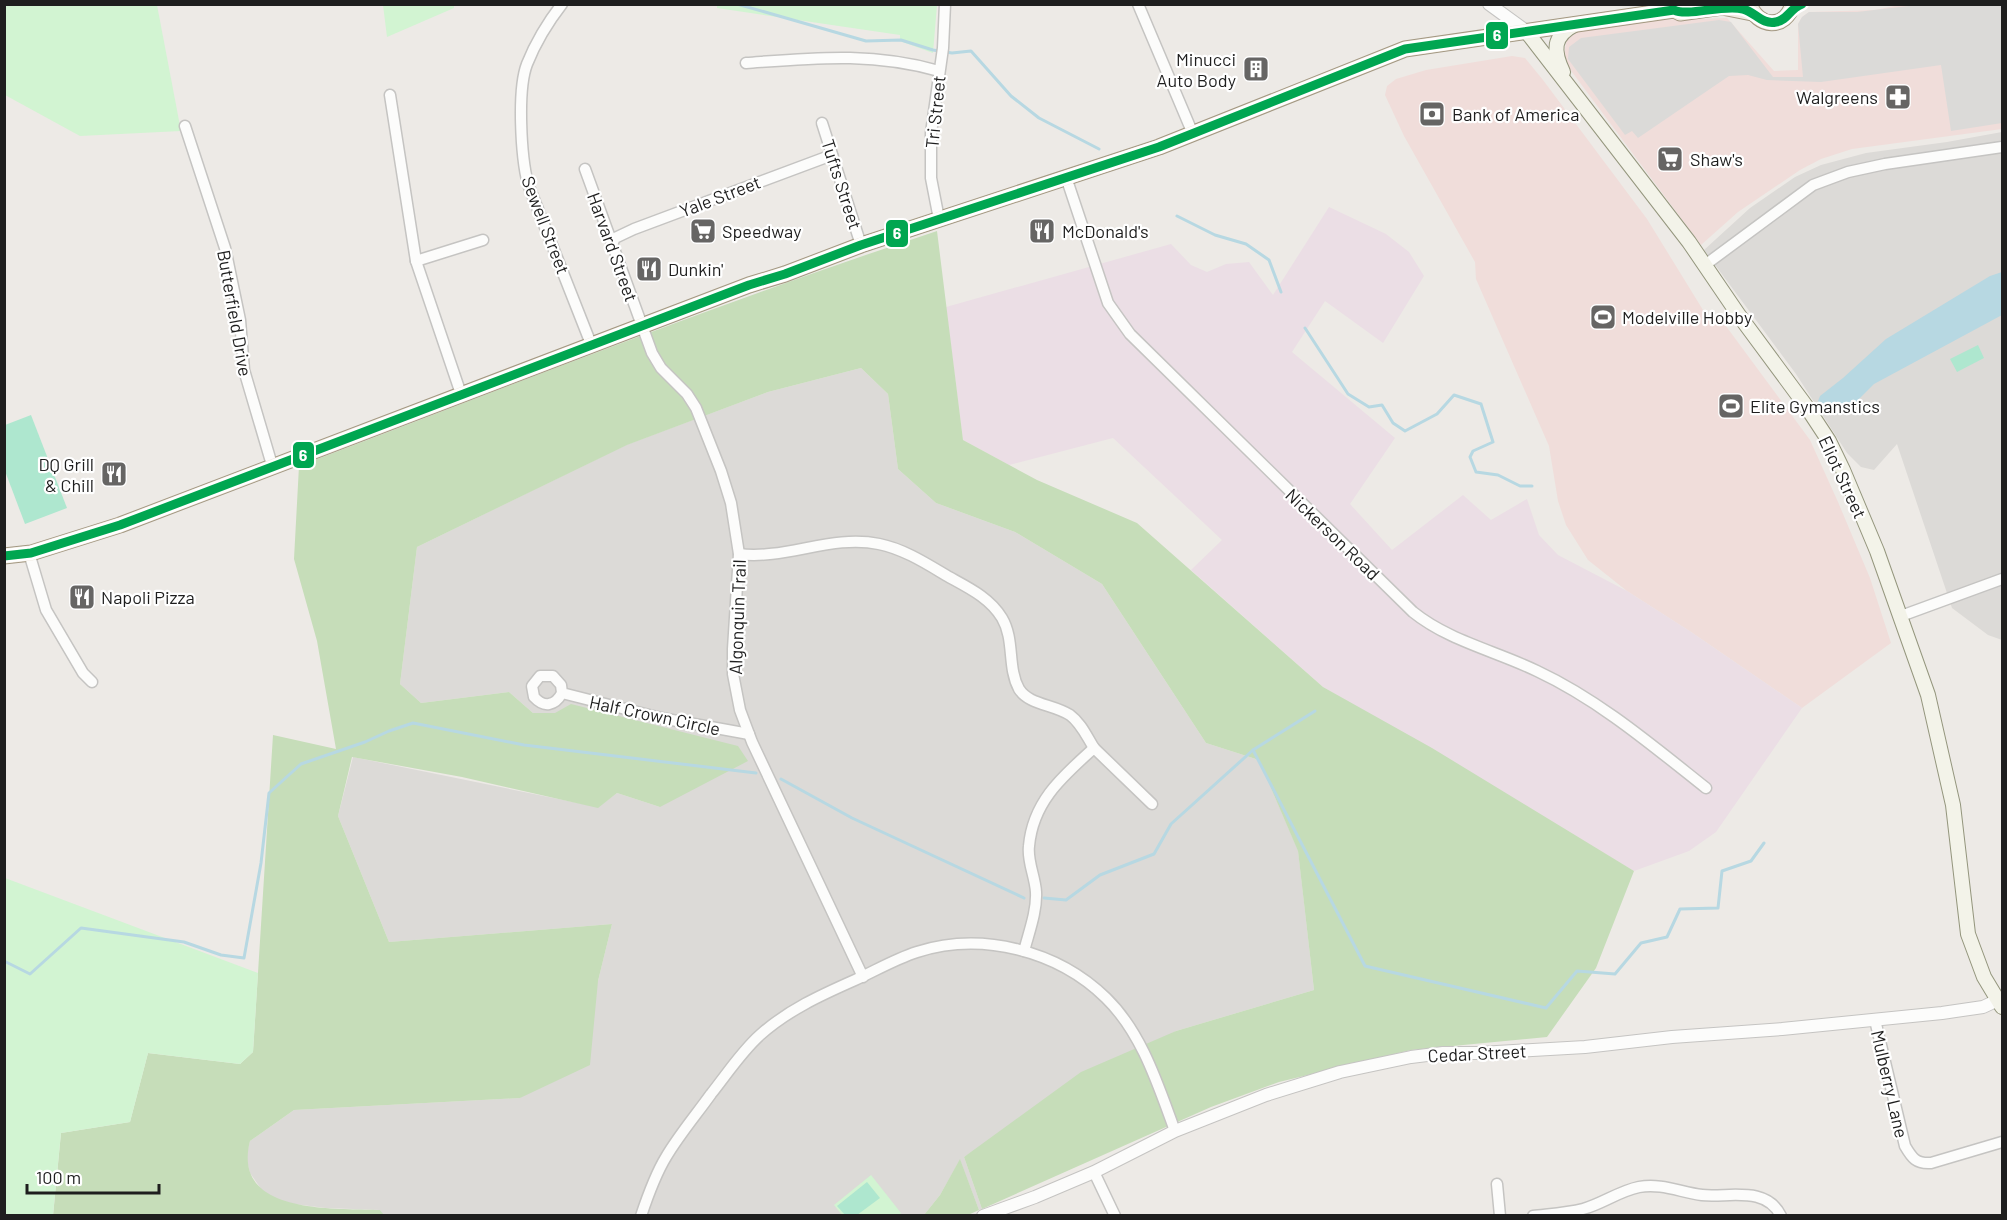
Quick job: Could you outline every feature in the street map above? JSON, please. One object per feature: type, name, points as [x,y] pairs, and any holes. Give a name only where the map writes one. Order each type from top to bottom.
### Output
[{"type":"main road","points":[[4,556],[29,553],[120,525],[591,344],[861,245],[1193,134],[1405,49],[1681,7],[1680,13],[1722,7],[1751,9],[1763,22],[1777,22],[1789,15],[1796,6]]},
{"type":"main road","points":[[1567,86],[1555,48],[1562,34],[1577,24]]},
{"type":"main road","name":"Eliot Street","points":[[1526,31],[1705,266],[1829,441],[1877,551],[1928,695],[1953,805],[1968,934],[1976,959],[2000,1004]]},
{"type":"street","name":"Sewell Street","points":[[562,4],[552,17],[527,65],[522,85],[523,165],[532,194],[591,344]]},
{"type":"street","name":"Tri Street","points":[[939,219],[933,192],[931,133],[942,52],[945,4]]},
{"type":"street","points":[[1138,4],[1193,134]]},
{"type":"street","name":"Eliot Street","points":[[1489,4],[1526,31]]},
{"type":"street","points":[[746,63],[856,57],[909,63],[939,71]]},
{"type":"street","points":[[390,95],[417,261],[461,393]]},
{"type":"street","name":"Tufts Street","points":[[822,123],[861,245]]},
{"type":"street","name":"Butterfield Drive","points":[[185,126],[227,257],[240,320],[244,370],[272,465]]},
{"type":"street","points":[[1705,266],[1813,185],[1848,172],[1885,164],[2002,147]]},
{"type":"street","name":"Yale Street","points":[[612,244],[615,238],[634,229],[832,155]]},
{"type":"street","name":"Harvard Street","points":[[585,169],[641,326]]},
{"type":"street","name":"Nickerson Road","points":[[1066,177],[1108,303],[1130,334],[1413,612],[1439,630],[1538,671],[1579,695],[1628,726],[1706,788]]},
{"type":"street","points":[[417,261],[483,240]]},
{"type":"street","name":"Algonquin Trail","points":[[641,326],[652,353],[662,368],[687,394],[696,408],[726,487],[734,518],[739,554],[733,674],[740,710],[749,734],[863,976]]},
{"type":"street","points":[[739,554],[761,556],[835,543],[865,542],[913,556],[977,593],[995,608],[1007,628],[1015,679],[1019,688],[1031,701],[1053,706],[1072,716],[1094,748],[1152,804]]},
{"type":"street","points":[[29,553],[46,610],[83,673],[92,682]]},
{"type":"street","points":[[1901,616],[2002,579]]},
{"type":"street","name":"Half Crown Circle","points":[[561,693],[661,718],[749,734]]},
{"type":"street","points":[[1024,951],[1036,895],[1029,856],[1032,828],[1053,785],[1094,748]]},
{"type":"street","points":[[641,1215],[658,1172],[674,1144],[729,1069],[760,1035],[792,1011],[863,976],[918,951],[959,944],[982,943],[1024,951],[1066,968],[1107,999],[1119,1012],[1137,1040],[1175,1131]]},
{"type":"street","name":"Cedar Street","points":[[983,1215],[1035,1197],[1094,1172],[1175,1131],[1266,1095],[1340,1072],[1411,1057],[1443,1053],[1585,1047],[1672,1037],[1875,1020],[2000,1004]]},
{"type":"street","name":"Mulberry Lane","points":[[1875,1020],[1905,1146],[1913,1159],[1922,1163],[1930,1163],[2002,1142]]},
{"type":"street","points":[[1094,1172],[1115,1215]]},
{"type":"street","points":[[1497,1184],[1500,1215]]},
{"type":"street","points":[[1533,1215],[1584,1209],[1618,1193],[1637,1187],[1652,1186],[1712,1196],[1742,1193],[1768,1202],[1781,1215]]},
{"type":"shaded area","points":[[1904,4],[2002,5],[2002,129],[1852,149],[1821,159],[1800,170],[1738,212],[1701,245],[1566,64],[1564,55],[1567,38],[1576,31],[1626,21],[1727,18],[1774,71],[1798,70],[1798,24],[1809,12],[1875,10]]},
{"type":"shaded area","points":[[1917,5],[2002,5],[2002,123],[1951,131],[1941,65],[1821,82],[1767,80],[1748,75],[1729,76],[1638,138],[1632,131],[1625,135],[1568,59],[1569,47],[1581,38],[1719,20],[1731,22],[1773,77],[1803,77],[1798,24],[1809,12],[1857,12]]},
{"type":"shaded area","points":[[1512,56],[1525,58],[1543,80],[1647,219],[1711,323],[1720,318],[1810,440],[1838,502],[1870,578],[1891,643],[1802,708],[1627,591],[1588,560],[1566,525],[1558,501],[1549,446],[1476,279],[1475,262],[1404,136],[1385,95],[1387,86],[1396,79],[1426,70]]},
{"type":"shaded area","points":[[2002,132],[2002,640],[1988,635],[1952,608],[1897,444],[1874,470],[1861,467],[1847,453],[1796,374],[1704,250],[1750,208],[1795,177],[1821,165],[1866,153]]},
{"type":"shaded area","points":[[1329,207],[1386,234],[1409,252],[1424,276],[1383,343],[1325,301],[1292,352],[1395,438],[1350,504],[1392,550],[1463,495],[1491,520],[1527,499],[1539,535],[1558,555],[1627,591],[1802,708],[1716,832],[1689,851],[1634,871],[1323,687],[1191,570],[1222,540],[1113,438],[1009,465],[963,440],[946,307],[1171,244],[1191,265],[1207,272],[1226,264],[1249,262],[1273,295]]},
{"type":"shaded area","points":[[861,368],[888,394],[898,469],[936,503],[1015,532],[1102,584],[1206,743],[1259,760],[1298,850],[1314,990],[1176,1031],[964,1157],[982,1209],[979,1210],[960,1160],[940,1195],[924,1215],[384,1216],[380,1210],[326,1208],[286,1203],[264,1193],[250,1173],[246,1157],[250,1141],[294,1110],[520,1098],[598,981],[612,924],[389,942],[338,816],[353,757],[598,807],[617,793],[660,807],[555,713],[533,713],[509,692],[421,703],[400,684],[417,547],[626,445],[768,392]]},
{"type":"green space","points":[[4,5],[157,5],[181,131],[80,136],[5,95]]},
{"type":"green space","points":[[383,5],[454,5],[454,8],[387,37]]},
{"type":"green space","points":[[717,5],[937,5],[933,53],[900,41],[900,35],[717,8]]},
{"type":"green space","points":[[937,231],[963,440],[1037,480],[1137,523],[1323,687],[1432,748],[1634,871],[1596,968],[1547,1037],[1411,1050],[1279,1082],[1211,1107],[982,1209],[964,1157],[1081,1072],[1176,1031],[1314,990],[1298,851],[1259,760],[1206,743],[1102,584],[1015,532],[936,503],[898,469],[888,394],[861,368],[768,392],[627,445],[417,547],[400,684],[421,703],[509,692],[533,713],[555,713],[571,704],[738,746],[748,761],[660,807],[617,793],[598,808],[462,777],[352,757],[338,816],[389,942],[612,924],[598,981],[590,1065],[520,1098],[294,1110],[250,1141],[248,1165],[256,1183],[271,1195],[314,1207],[380,1210],[384,1215],[53,1216],[61,1133],[130,1122],[148,1053],[240,1064],[253,1052],[273,735],[336,749],[317,641],[294,559],[299,466],[697,315]]},
{"type":"green space","points":[[1978,345],[1984,358],[1957,372],[1950,359]]},
{"type":"green space","points":[[31,415],[67,508],[25,524],[5,471],[5,425]]},
{"type":"green space","points":[[5,878],[258,973],[253,1052],[240,1064],[148,1053],[130,1122],[61,1133],[53,1215],[5,1215]]},
{"type":"green space","points":[[960,1159],[979,1210],[968,1215],[924,1215],[940,1195]]},
{"type":"green space","points":[[871,1175],[901,1213],[898,1216],[842,1215],[834,1205]]},
{"type":"green space","points":[[867,1182],[880,1198],[857,1215],[845,1215],[837,1206]]},
{"type":"water","points":[[2002,272],[2002,315],[1874,384],[1855,403],[1839,414],[1829,414],[1823,409],[1818,401],[1820,396],[1886,339],[1990,276]]},
{"type":"waterway","points":[[737,4],[866,41],[901,40],[952,53],[971,51],[1011,96],[1039,118],[1099,149]]},
{"type":"waterway","points":[[1177,216],[1215,235],[1246,244],[1269,260],[1281,292]]},
{"type":"waterway","points":[[1305,328],[1348,394],[1369,407],[1382,405],[1393,423],[1405,431],[1437,414],[1454,395],[1481,404],[1493,442],[1473,451],[1470,457],[1476,472],[1498,475],[1520,486],[1532,486]]},
{"type":"waterway","points":[[1044,898],[1066,900],[1100,875],[1154,854],[1171,824],[1253,750],[1315,711]]},
{"type":"waterway","points":[[4,961],[30,974],[81,928],[184,942],[221,955],[244,958],[261,863],[269,793],[301,764],[413,723],[524,745],[756,773]]},
{"type":"waterway","points":[[1253,750],[1365,966],[1546,1008],[1577,971],[1615,974],[1641,943],[1667,937],[1680,909],[1718,908],[1722,871],[1751,861],[1764,843]]},
{"type":"waterway","points":[[781,779],[852,818],[1024,898]]},
{"type":"transit line","name":"6","points":[[4,556],[31,553],[120,525],[749,285],[861,245],[1159,147],[1405,49],[1674,10],[1688,12],[1735,8],[1743,9],[1767,22],[1776,22],[1802,4]]},
{"type":"place","name":"Minucci Auto Body","points":[[1256,69]]},
{"type":"place","name":"Walgreens","points":[[1898,97]]},
{"type":"place","name":"Bank of America","points":[[1432,114]]},
{"type":"place","name":"Shaw's","points":[[1670,159]]},
{"type":"place","name":"Speedway","points":[[703,231]]},
{"type":"place","name":"McDonald's","points":[[1042,231]]},
{"type":"place","name":"Dunkin'","points":[[649,269]]},
{"type":"place","name":"Modelville Hobby","points":[[1603,317]]},
{"type":"place","name":"Elite Gymanstics","points":[[1731,406]]},
{"type":"place","name":"DQ Grill & Chill","points":[[114,474]]},
{"type":"place","name":"Napoli Pizza","points":[[82,597]]}]
